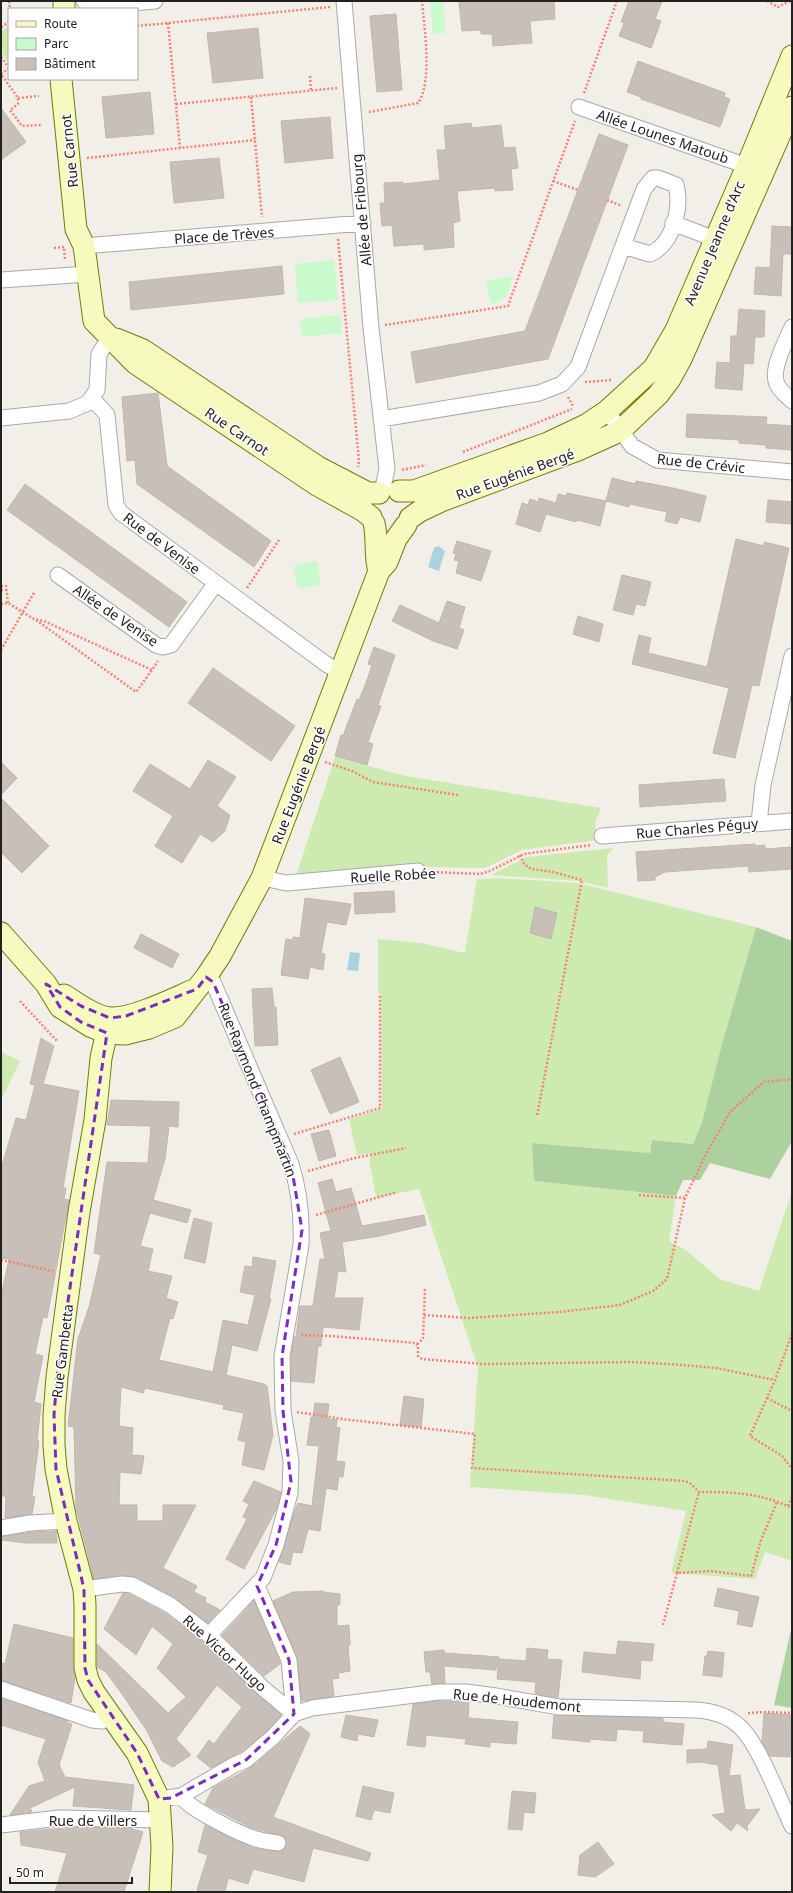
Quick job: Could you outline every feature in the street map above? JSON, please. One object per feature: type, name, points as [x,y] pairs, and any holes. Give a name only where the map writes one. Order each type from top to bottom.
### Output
[{"type":"street","points":[[84,1],[99,6],[155,1]]},
{"type":"street","name":"Allée de Fribourg","points":[[344,3],[371,328],[387,468],[387,492]]},
{"type":"street","name":"Avenue Jeanne d'Arc","points":[[620,431],[648,406],[672,375],[724,242],[747,166],[792,56]]},
{"type":"street","name":"Rue Carnot","points":[[61,80],[76,229],[84,246],[94,321],[135,363],[317,485],[362,510],[373,520]]},
{"type":"street","name":"Rue Carnot","points":[[75,80],[90,228],[84,246]]},
{"type":"street","name":"Allée Lounes Matoub","points":[[579,107],[747,166]]},
{"type":"street","name":"Avenue Jeanne d'Arc","points":[[607,411],[646,377],[661,358],[724,242],[792,107]]},
{"type":"street","points":[[381,419],[539,393],[562,384],[573,373],[644,189],[653,178],[658,178],[676,186],[678,199],[673,223],[663,244],[650,254],[623,246]]},
{"type":"street","name":"Place de Trèves","points":[[84,246],[363,223]]},
{"type":"street","points":[[673,223],[724,242]]},
{"type":"street","points":[[1,280],[88,274]]},
{"type":"street","points":[[792,328],[776,366],[775,377],[777,384],[792,401]]},
{"type":"street","points":[[1,418],[70,411],[83,406],[92,398],[97,390],[99,354],[110,337]]},
{"type":"street","name":"Rue Carnot","points":[[110,337],[143,350],[318,467],[368,493],[387,492]]},
{"type":"street","name":"Rue de Venise","points":[[92,398],[107,415],[116,505],[118,510],[238,600],[326,664],[340,672]]},
{"type":"street","name":"Rue de Crévic","points":[[607,411],[620,431],[637,450],[657,460],[792,472]]},
{"type":"street","name":"Rue Eugénie Bergé","points":[[387,492],[414,492],[548,443],[586,425],[607,411]]},
{"type":"street","name":"Rue Eugénie Bergé","points":[[202,983],[231,938],[262,878],[379,571],[387,562],[396,539],[408,522],[420,511],[441,501],[578,450],[620,431]]},
{"type":"street","points":[[387,492],[406,496],[410,503],[412,511],[408,522],[400,529],[386,531],[373,520],[371,503],[387,492]]},
{"type":"street","name":"Rue Eugénie Bergé","points":[[373,520],[377,536],[376,560],[379,571]]},
{"type":"street","name":"Allée de Venise","points":[[58,575],[156,645],[163,647],[171,645],[216,583]]},
{"type":"street","points":[[759,823],[763,785],[792,656]]},
{"type":"street","name":"Rue Charles Péguy","points":[[602,836],[792,821]]},
{"type":"street","name":"Ruelle Robée","points":[[262,878],[287,883],[418,871]]},
{"type":"street","points":[[1,933],[46,984],[60,1007],[81,1022],[108,1025],[202,983]]},
{"type":"street","name":"Rue Raymond Champmartin","points":[[202,983],[213,982],[280,1138],[294,1175],[300,1219],[301,1245],[285,1334],[281,1372],[283,1411],[291,1462],[290,1493],[276,1545],[268,1568],[257,1586],[210,1635]]},
{"type":"street","name":"Rue Gambetta","points":[[108,1025],[72,1273],[54,1415],[54,1445],[56,1469],[66,1521],[84,1589],[85,1668],[88,1680],[94,1692],[137,1753],[159,1799]]},
{"type":"street","points":[[1,1528],[30,1523],[66,1521]]},
{"type":"street","name":"Rue Victor Hugo","points":[[84,1589],[122,1584],[132,1585],[170,1605],[210,1635],[264,1689],[294,1714]]},
{"type":"street","points":[[257,1586],[290,1660],[294,1714]]},
{"type":"street","points":[[1,1690],[92,1720],[102,1721],[110,1715]]},
{"type":"street","name":"Rue de Houdemont","points":[[159,1799],[181,1796],[234,1765],[246,1760],[273,1737],[294,1714],[312,1708],[337,1704],[438,1692],[466,1692],[559,1707],[706,1711],[726,1717],[740,1726],[753,1744],[792,1826]]},
{"type":"street","points":[[181,1796],[190,1806],[255,1839],[278,1843]]},
{"type":"street","points":[[159,1799],[162,1847],[160,1892]]},
{"type":"street","name":"Rue de Villers","points":[[1,1825],[59,1818],[161,1820]]},
{"type":"path","points":[[353,114],[418,103],[420,101],[425,75],[422,1]]},
{"type":"path","points":[[371,328],[508,306],[618,1]]},
{"type":"path","points":[[767,1],[778,6],[790,1]]},
{"type":"path","points":[[779,1],[781,5]]},
{"type":"path","points":[[138,26],[344,3]]},
{"type":"path","points":[[168,23],[180,148]]},
{"type":"path","points":[[1,57],[8,67]]},
{"type":"path","points":[[8,69],[1,74],[18,98],[18,104],[10,110],[22,126],[42,125]]},
{"type":"path","points":[[310,76],[311,91]]},
{"type":"path","points":[[176,104],[337,88]]},
{"type":"path","points":[[18,98],[39,96]]},
{"type":"path","points":[[251,97],[264,232]]},
{"type":"path","points":[[83,158],[255,140]]},
{"type":"path","points":[[553,181],[578,190]]},
{"type":"path","points":[[336,226],[359,461],[356,479],[353,486]]},
{"type":"path","points":[[573,373],[578,383],[613,381],[610,385]]},
{"type":"path","points":[[456,454],[575,408]]},
{"type":"path","points":[[387,468],[396,468],[398,470],[428,465]]},
{"type":"path","points":[[238,600],[280,540]]},
{"type":"path","points":[[1,586],[6,586],[8,603]]},
{"type":"path","points":[[1,590],[6,590]]},
{"type":"path","points":[[1,650],[34,591]]},
{"type":"path","points":[[1,604],[8,603],[34,619],[136,692],[171,645]]},
{"type":"path","points":[[34,619],[44,621],[152,670]]},
{"type":"path","points":[[309,757],[352,771],[373,782],[458,795]]},
{"type":"path","name":"Ruelle Robée","points":[[418,871],[480,874],[490,871],[520,855],[598,844],[602,836]]},
{"type":"path","points":[[520,855],[524,864],[531,869],[553,872],[582,880],[537,1116]]},
{"type":"path","points":[[280,1138],[380,1108],[380,994]]},
{"type":"path","points":[[20,1002],[58,1041]]},
{"type":"path","points":[[424,1315],[469,1318],[567,1311],[620,1305],[653,1291],[667,1279],[685,1198],[705,1156],[730,1112],[764,1082],[792,1079]]},
{"type":"path","points":[[294,1175],[355,1158],[406,1148]]},
{"type":"path","points":[[300,1219],[397,1192]]},
{"type":"path","points":[[639,1195],[685,1198]]},
{"type":"path","points":[[1,1260],[56,1272],[72,1273]]},
{"type":"path","points":[[417,1344],[423,1339],[425,1288]]},
{"type":"path","points":[[285,1334],[417,1344]]},
{"type":"path","points":[[792,1334],[775,1380],[750,1436],[782,1456],[792,1469]]},
{"type":"path","points":[[417,1344],[418,1356],[422,1359],[484,1364],[630,1362],[716,1368],[775,1380]]},
{"type":"path","points":[[767,1398],[792,1411]]},
{"type":"path","points":[[283,1411],[475,1434],[472,1468],[685,1481],[700,1492],[748,1493],[765,1497],[792,1508]]},
{"type":"path","points":[[663,1625],[700,1492]]},
{"type":"path","points":[[788,1506],[792,1497]]},
{"type":"path","points":[[677,1573],[711,1571],[751,1576],[761,1540],[777,1502]]},
{"type":"path","points":[[740,1726],[748,1718],[748,1713],[792,1713]]},
{"type":"highlighted area","points":[[206,977],[213,982],[291,1164],[302,1230],[282,1356],[283,1411],[291,1482],[276,1545],[257,1586],[289,1660],[294,1714],[246,1760],[171,1798],[159,1799],[137,1753],[88,1680],[85,1668],[84,1589],[56,1469],[54,1415],[57,1377],[107,1033],[81,1022],[60,1007],[46,984],[81,1006],[110,1018],[126,1016],[197,989]]},
{"type":"green space","points":[[443,1],[445,33],[433,34],[430,2]]},
{"type":"green space","points":[[8,27],[8,62],[1,52],[1,31]]},
{"type":"green space","points":[[334,260],[338,300],[298,303],[295,264]]},
{"type":"green space","points":[[513,276],[509,291],[505,298],[491,304],[486,281]]},
{"type":"green space","points":[[340,315],[342,333],[302,337],[300,319]]},
{"type":"green space","points":[[315,561],[318,563],[321,585],[301,588],[296,584],[294,568],[296,564]]},
{"type":"green space","points":[[335,757],[406,776],[601,808],[595,823],[597,840],[522,850],[485,868],[418,867],[295,879]]},
{"type":"green space","points":[[614,848],[607,855],[608,888],[578,881],[491,875],[526,857]]},
{"type":"green space","points":[[499,878],[578,883],[756,927],[722,1044],[702,1122],[693,1144],[652,1140],[650,1153],[532,1143],[535,1181],[676,1196],[669,1241],[687,1251],[720,1279],[759,1291],[792,1191],[792,1561],[765,1552],[755,1579],[671,1573],[686,1511],[584,1495],[470,1487],[478,1368],[419,1189],[376,1198],[369,1159],[371,1159],[370,1153],[357,1156],[349,1119],[382,1109],[381,994],[378,993],[378,939],[421,943],[465,953],[477,879]]},
{"type":"green space","points":[[756,927],[792,941],[792,1141],[770,1179],[710,1163],[700,1180],[683,1180],[676,1196],[534,1181],[532,1143],[650,1153],[652,1140],[693,1144],[702,1122],[722,1044]]},
{"type":"green space","points":[[1,1052],[20,1061],[1,1100]]},
{"type":"green space","points":[[792,1625],[792,1708],[774,1705]]},
{"type":"water","points":[[438,546],[445,551],[439,571],[428,567],[434,548]]},
{"type":"water","points":[[350,952],[360,953],[358,971],[347,970]]},
{"type":"building","points":[[459,1],[554,1],[555,19],[530,21],[532,43],[493,46],[492,34],[481,34],[481,30],[462,31]]},
{"type":"building","points":[[629,1],[662,1],[655,19],[661,21],[651,48],[619,36],[624,23],[621,22]]},
{"type":"building","points":[[396,14],[402,90],[377,92],[370,16]]},
{"type":"building","points":[[258,28],[263,78],[213,83],[207,33]]},
{"type":"building","points":[[638,61],[725,93],[724,97],[730,99],[720,127],[641,99],[641,97],[627,92]]},
{"type":"building","points":[[150,92],[154,134],[106,138],[102,97]]},
{"type":"building","points":[[1,108],[26,142],[1,160]]},
{"type":"building","points":[[330,117],[333,158],[285,163],[281,121]]},
{"type":"building","points":[[471,123],[472,128],[501,125],[504,148],[515,147],[518,168],[511,169],[513,190],[495,191],[495,188],[457,191],[460,221],[453,223],[454,247],[424,250],[424,244],[394,246],[392,225],[382,226],[380,203],[385,203],[384,183],[403,182],[403,184],[440,180],[437,150],[446,150],[444,126]]},
{"type":"building","points":[[599,134],[628,145],[548,359],[416,383],[411,352],[525,331]]},
{"type":"building","points":[[219,158],[224,198],[174,203],[170,162]]},
{"type":"building","points":[[772,226],[792,227],[792,254],[783,254],[781,296],[754,294],[756,267],[770,268]]},
{"type":"building","points":[[282,266],[284,294],[131,310],[129,282]]},
{"type":"building","points":[[739,309],[765,311],[764,337],[755,337],[753,364],[744,363],[742,390],[715,388],[717,362],[730,363],[731,336],[737,336]]},
{"type":"building","points":[[158,393],[167,466],[271,541],[254,567],[137,484],[135,460],[127,461],[122,397]]},
{"type":"building","points":[[687,414],[767,417],[766,424],[792,426],[792,450],[766,448],[766,445],[739,443],[739,440],[686,437]]},
{"type":"building","points":[[612,478],[635,484],[636,481],[673,488],[706,496],[700,522],[680,517],[677,524],[665,521],[667,512],[630,504],[629,507],[606,501]]},
{"type":"building","points":[[25,484],[187,602],[169,627],[7,510]]},
{"type":"building","points":[[567,493],[606,501],[600,526],[577,520],[576,522],[546,514],[540,532],[516,524],[522,503],[528,505],[530,499],[538,502],[539,498],[556,503],[558,494],[566,496]]},
{"type":"building","points":[[768,500],[792,502],[792,524],[766,522]]},
{"type":"building","points":[[736,539],[764,546],[764,542],[789,548],[759,686],[752,685],[735,758],[713,753],[729,688],[632,664],[639,635],[651,638],[648,653],[707,667]]},
{"type":"building","points":[[457,541],[491,551],[481,581],[456,573],[459,561],[454,560],[456,554],[453,553]]},
{"type":"building","points":[[622,575],[651,582],[645,606],[636,604],[633,615],[613,610]]},
{"type":"building","points":[[447,601],[465,607],[459,628],[464,630],[457,649],[433,641],[392,621],[400,605],[439,623]]},
{"type":"building","points":[[578,616],[603,624],[599,642],[573,634]]},
{"type":"building","points":[[374,647],[395,655],[378,705],[381,706],[368,742],[373,744],[367,765],[335,756],[341,735],[343,736],[357,699],[359,700],[366,683],[372,665],[368,664]]},
{"type":"building","points":[[213,668],[295,726],[271,761],[188,703]]},
{"type":"building","points":[[208,760],[236,777],[217,806],[230,815],[225,831],[213,842],[200,834],[182,863],[155,846],[173,816],[133,791],[150,764],[190,789]]},
{"type":"building","points":[[1,762],[17,778],[1,795]]},
{"type":"building","points":[[724,779],[726,801],[640,807],[639,785]]},
{"type":"building","points":[[1,798],[49,846],[22,873],[1,852]]},
{"type":"building","points":[[755,844],[755,846],[765,845],[765,849],[792,847],[792,869],[749,872],[748,866],[665,872],[655,877],[655,880],[638,881],[636,852]]},
{"type":"building","points":[[394,891],[395,912],[355,914],[354,893]]},
{"type":"building","points":[[305,898],[351,904],[346,925],[327,922],[321,953],[325,954],[323,970],[310,967],[308,979],[281,975],[286,939],[293,940],[293,937],[300,938]]},
{"type":"building","points":[[535,907],[557,913],[551,939],[530,933]]},
{"type":"building","points":[[141,934],[179,954],[172,968],[134,948]]},
{"type":"building","points":[[272,988],[274,1007],[276,1007],[278,1045],[255,1046],[252,989]]},
{"type":"building","points":[[41,1038],[54,1046],[43,1084],[79,1091],[63,1188],[66,1188],[64,1199],[69,1200],[47,1318],[43,1317],[35,1354],[43,1356],[34,1402],[41,1404],[37,1441],[39,1441],[32,1496],[35,1497],[32,1514],[5,1518],[6,1496],[1,1496],[1,1296],[9,1259],[1,1258],[1,1169],[16,1118],[26,1120],[35,1085],[30,1084]]},
{"type":"building","points":[[340,1057],[359,1102],[330,1114],[311,1070]]},
{"type":"building","points":[[111,1100],[179,1102],[178,1127],[169,1126],[165,1159],[153,1200],[191,1210],[187,1223],[150,1213],[140,1246],[153,1249],[148,1271],[172,1276],[166,1298],[178,1302],[173,1319],[170,1318],[159,1360],[213,1372],[223,1320],[248,1325],[255,1295],[240,1292],[245,1266],[252,1267],[253,1257],[276,1261],[269,1299],[271,1299],[257,1351],[232,1345],[226,1375],[267,1386],[273,1435],[264,1470],[242,1465],[246,1442],[238,1440],[244,1413],[223,1409],[224,1405],[145,1388],[143,1393],[121,1387],[119,1426],[133,1428],[132,1455],[144,1456],[141,1474],[120,1472],[119,1505],[137,1505],[137,1521],[163,1521],[163,1505],[196,1505],[163,1568],[197,1586],[194,1592],[206,1598],[205,1602],[220,1610],[208,1623],[174,1597],[136,1577],[121,1575],[94,1579],[76,1508],[74,1427],[68,1426],[78,1339],[89,1307],[101,1255],[94,1253],[107,1162],[148,1163],[151,1126],[107,1125]]},
{"type":"building","points":[[329,1130],[336,1156],[319,1161],[311,1134]]},
{"type":"building","points":[[332,1179],[336,1192],[351,1188],[362,1226],[424,1215],[426,1225],[380,1236],[342,1242],[346,1272],[338,1271],[334,1298],[363,1298],[359,1330],[323,1327],[321,1346],[318,1346],[314,1383],[291,1381],[291,1357],[294,1337],[296,1337],[300,1306],[313,1306],[320,1259],[325,1259],[320,1233],[331,1231],[318,1183]]},
{"type":"building","points":[[194,1218],[212,1223],[205,1263],[184,1258]]},
{"type":"building","points":[[404,1396],[424,1399],[421,1427],[400,1425]]},
{"type":"building","points":[[315,1403],[329,1404],[327,1419],[337,1420],[336,1427],[340,1428],[336,1461],[345,1462],[343,1477],[339,1476],[337,1490],[326,1488],[320,1531],[308,1529],[302,1553],[293,1552],[290,1565],[279,1562],[294,1513],[298,1503],[312,1506],[319,1446],[307,1445],[311,1417],[313,1417]]},
{"type":"building","points":[[254,1481],[281,1492],[277,1508],[244,1569],[226,1559],[247,1519],[243,1517],[249,1504],[243,1501]]},
{"type":"building","points":[[56,1531],[57,1543],[27,1543],[1,1540],[1,1537],[31,1532]]},
{"type":"building","points":[[718,1588],[759,1597],[752,1627],[737,1624],[739,1611],[714,1606]]},
{"type":"building","points":[[323,1591],[340,1594],[340,1604],[337,1606],[337,1626],[349,1625],[350,1645],[348,1645],[350,1671],[338,1673],[339,1678],[332,1679],[334,1696],[302,1701],[297,1657],[273,1601],[293,1592]]},
{"type":"building","points":[[123,1593],[129,1594],[165,1613],[203,1642],[281,1715],[267,1731],[241,1752],[211,1768],[197,1757],[209,1740],[214,1744],[242,1707],[217,1685],[176,1739],[191,1755],[173,1767],[162,1761],[147,1731],[122,1694],[106,1672],[97,1667],[97,1644],[168,1713],[186,1697],[157,1668],[173,1644],[152,1626],[136,1655],[104,1629]]},
{"type":"building","points":[[254,1601],[280,1662],[280,1664],[264,1676],[222,1635]]},
{"type":"building","points":[[14,1624],[73,1638],[73,1668],[75,1678],[71,1703],[1,1680],[1,1663],[5,1664]]},
{"type":"building","points":[[618,1641],[654,1644],[652,1661],[641,1660],[640,1679],[582,1672],[584,1652],[616,1655]]},
{"type":"building","points":[[527,1648],[548,1650],[547,1659],[562,1660],[558,1698],[536,1694],[536,1682],[497,1679],[499,1659],[526,1661]]},
{"type":"building","points":[[444,1650],[444,1653],[499,1657],[496,1670],[444,1666],[445,1683],[432,1684],[430,1672],[426,1672],[424,1652]]},
{"type":"building","points":[[708,1651],[724,1653],[722,1677],[703,1675],[705,1656],[707,1656]]},
{"type":"building","points":[[1,1699],[68,1721],[67,1723],[72,1724],[59,1765],[65,1777],[134,1785],[131,1810],[73,1806],[75,1787],[30,1808],[32,1812],[10,1815],[29,1786],[45,1781],[38,1762],[46,1739],[1,1725]]},
{"type":"building","points":[[439,1701],[469,1702],[468,1718],[518,1722],[516,1744],[490,1742],[490,1747],[465,1744],[466,1739],[426,1735],[425,1747],[407,1745],[413,1704]]},
{"type":"building","points":[[764,1713],[792,1715],[790,1757],[770,1756],[762,1741]]},
{"type":"building","points":[[346,1715],[378,1720],[374,1737],[358,1734],[357,1741],[341,1737]]},
{"type":"building","points":[[554,1715],[663,1718],[663,1722],[684,1724],[682,1745],[643,1742],[644,1731],[617,1729],[616,1741],[590,1739],[590,1742],[552,1738]]},
{"type":"building","points":[[300,1726],[310,1734],[273,1817],[371,1853],[368,1861],[313,1848],[304,1882],[253,1869],[248,1884],[228,1878],[225,1892],[204,1892],[197,1890],[208,1855],[198,1852],[205,1825],[254,1848],[277,1852],[285,1848],[286,1840],[283,1836],[252,1828],[205,1804],[213,1788],[252,1767]]},
{"type":"building","points":[[708,1741],[733,1745],[729,1776],[740,1775],[745,1810],[760,1809],[747,1826],[748,1831],[737,1823],[731,1831],[712,1815],[725,1813],[718,1765],[701,1762],[687,1763],[687,1750],[707,1749]]},
{"type":"building","points":[[363,1786],[394,1793],[390,1813],[374,1810],[371,1820],[356,1816]]},
{"type":"building","points":[[512,1791],[536,1793],[534,1813],[524,1812],[522,1830],[508,1829]]},
{"type":"building","points":[[74,1827],[129,1828],[143,1832],[124,1892],[55,1892],[67,1853],[21,1845],[20,1832]]},
{"type":"building","points":[[598,1842],[614,1864],[595,1877],[578,1875],[580,1855]]}]
